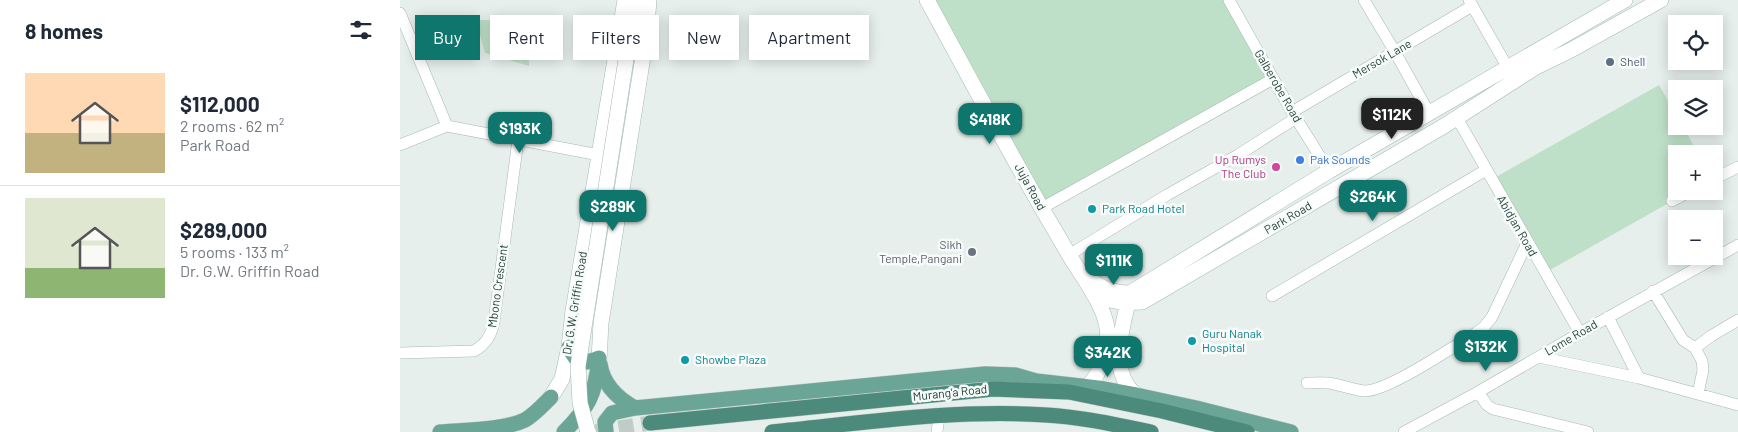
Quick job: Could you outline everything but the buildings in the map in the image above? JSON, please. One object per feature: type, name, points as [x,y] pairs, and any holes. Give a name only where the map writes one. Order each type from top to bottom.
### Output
[{"type":"highway","name":"Murang'a Road","points":[[650,423],[993,389],[1060,387],[1246,432]]},
{"type":"highway","name":"Murang'a Road","points":[[772,432],[939,416],[983,414],[1046,415],[1090,420],[1151,432]]},
{"type":"main road","name":"Dr. G.W. Griffin Road","points":[[440,432],[480,429],[524,420],[540,409],[551,397],[562,379],[569,348],[573,311],[625,0]]},
{"type":"main road","points":[[631,15],[632,0]]},
{"type":"main road","points":[[634,15],[638,0]]},
{"type":"main road","points":[[564,432],[582,412],[593,393],[599,359],[600,323],[640,75],[649,0]]},
{"type":"main road","name":"Juja Road","points":[[927,0],[1042,208],[1093,293],[1107,327],[1108,341],[1096,375],[1087,387]]},
{"type":"main road","name":"Park Road","points":[[1129,298],[1329,171],[1626,0]]},
{"type":"main road","name":"Park Road","points":[[1129,298],[1142,302],[1457,118],[1536,67],[1661,0]]},
{"type":"main road","points":[[588,432],[580,403],[578,366],[626,60]]},
{"type":"main road","points":[[1081,273],[1107,290],[1129,298]]},
{"type":"main road","points":[[1093,293],[1109,300],[1129,298]]},
{"type":"main road","points":[[1129,298],[1121,332],[1120,359],[1125,383],[1136,395]]},
{"type":"main road","points":[[569,348],[573,357],[578,361],[590,362],[599,359]]},
{"type":"main road","points":[[599,359],[601,372],[612,392],[634,408]]},
{"type":"main road","points":[[606,432],[605,422],[612,413],[634,408],[985,374],[1015,375],[1060,387]]},
{"type":"main road","name":"Murang'a Road","points":[[1060,387],[1087,387],[1136,395],[1291,432]]},
{"type":"street","name":"Galberobe Road","points":[[1229,0],[1294,115],[1329,171]]},
{"type":"street","points":[[1364,0],[1429,114]]},
{"type":"street","points":[[1626,0],[1635,15]]},
{"type":"street","points":[[1470,3],[1508,68]]},
{"type":"street","name":"Mersok Lane","points":[[1069,255],[1167,195],[1238,155],[1294,115],[1470,3]]},
{"type":"street","points":[[400,14],[447,126]]},
{"type":"street","points":[[1042,208],[1273,79]]},
{"type":"street","name":"Abidjan Road","points":[[1457,118],[1527,243],[1580,332]]},
{"type":"street","points":[[400,145],[447,126],[599,155]]},
{"type":"street","name":"Mbono Crescent","points":[[400,352],[474,351],[484,345],[491,334],[518,140]]},
{"type":"street","points":[[1723,174],[1738,167]]},
{"type":"street","points":[[1272,296],[1486,170]]},
{"type":"street","points":[[1308,383],[1332,383],[1364,391],[1375,390],[1405,376],[1476,333],[1492,317],[1527,243]]},
{"type":"street","name":"Lome Road","points":[[1404,432],[1738,245]]},
{"type":"street","points":[[1653,291],[1683,340],[1695,348],[1702,361],[1703,370],[1698,394]]},
{"type":"street","points":[[1608,317],[1639,378]]},
{"type":"street","points":[[1695,348],[1738,320]]},
{"type":"street","points":[[1539,357],[1639,378],[1738,405]]},
{"type":"street","points":[[1478,392],[1487,405],[1493,409],[1588,432]]},
{"type":"street","points":[[937,432],[939,416]]},
{"type":"green space","points":[[927,0],[1228,0],[1273,79],[1042,208]]},
{"type":"green space","points":[[480,20],[490,20],[490,54],[485,53],[480,35]]},
{"type":"green space","points":[[509,60],[529,60],[529,66]]},
{"type":"green space","points":[[1659,85],[1668,101],[1668,135],[1688,135],[1693,145],[1668,145],[1668,200],[1674,200],[1550,270],[1496,177]]},
{"type":"tunnel","points":[[596,432],[650,423]]},
{"type":"place","name":"Shell","points":[[1610,62]]},
{"type":"place","name":"Pak Sounds","points":[[1300,160]]},
{"type":"place","name":"Up Rumys The Club","points":[[1276,167]]},
{"type":"place","name":"Park Road Hotel","points":[[1092,209]]},
{"type":"place","name":"Sikh Temple,Pangani","points":[[972,252]]},
{"type":"place","name":"Guru Nanak Hospital","points":[[1192,341]]},
{"type":"place","name":"Showbe Plaza","points":[[685,360]]}]
